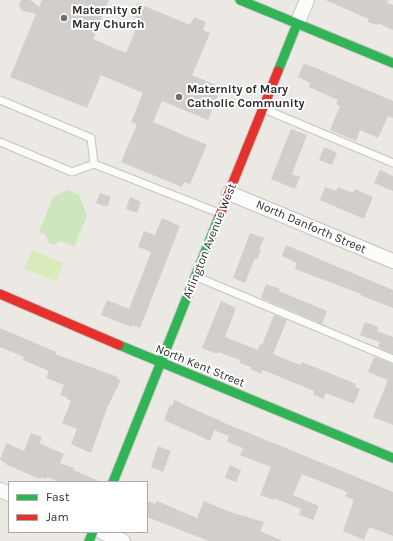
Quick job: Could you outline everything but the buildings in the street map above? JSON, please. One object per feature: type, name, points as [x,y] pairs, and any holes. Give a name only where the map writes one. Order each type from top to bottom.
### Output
[{"type":"street","points":[[240,0],[393,63]]},
{"type":"street","name":"Arlington Avenue West","points":[[113,481],[195,276],[308,0]]},
{"type":"street","name":"North Danforth Street","points":[[229,193],[393,261]]},
{"type":"street","name":"North Kent Street","points":[[0,294],[161,363],[393,458]]},
{"type":"street","points":[[104,533],[123,541]]},
{"type":"lane","points":[[0,100],[91,138],[94,164]]},
{"type":"lane","points":[[264,109],[393,163]]},
{"type":"lane","points":[[0,142],[72,172],[94,164],[221,214]]},
{"type":"lane","points":[[195,276],[393,359]]},
{"type":"green space","points":[[67,190],[79,195],[87,216],[74,247],[61,241],[54,245],[49,243],[46,235],[39,232],[53,197]]},
{"type":"green space","points":[[32,250],[63,263],[56,281],[24,269]]},
{"type":"traffic: fast","points":[[240,0],[393,63]]},
{"type":"traffic: fast","points":[[278,71],[297,24]]},
{"type":"traffic: fast","points":[[113,481],[219,217]]},
{"type":"traffic: fast","points":[[119,345],[393,458]]},
{"type":"traffic: fast","points":[[89,541],[93,533]]},
{"type":"traffic: jam","points":[[219,217],[278,71]]},
{"type":"traffic: jam","points":[[0,294],[119,345]]},
{"type":"place","name":"Maternity of Mary Church","points":[[64,18]]},
{"type":"place","name":"Maternity of Mary Catholic Community","points":[[179,97]]}]
